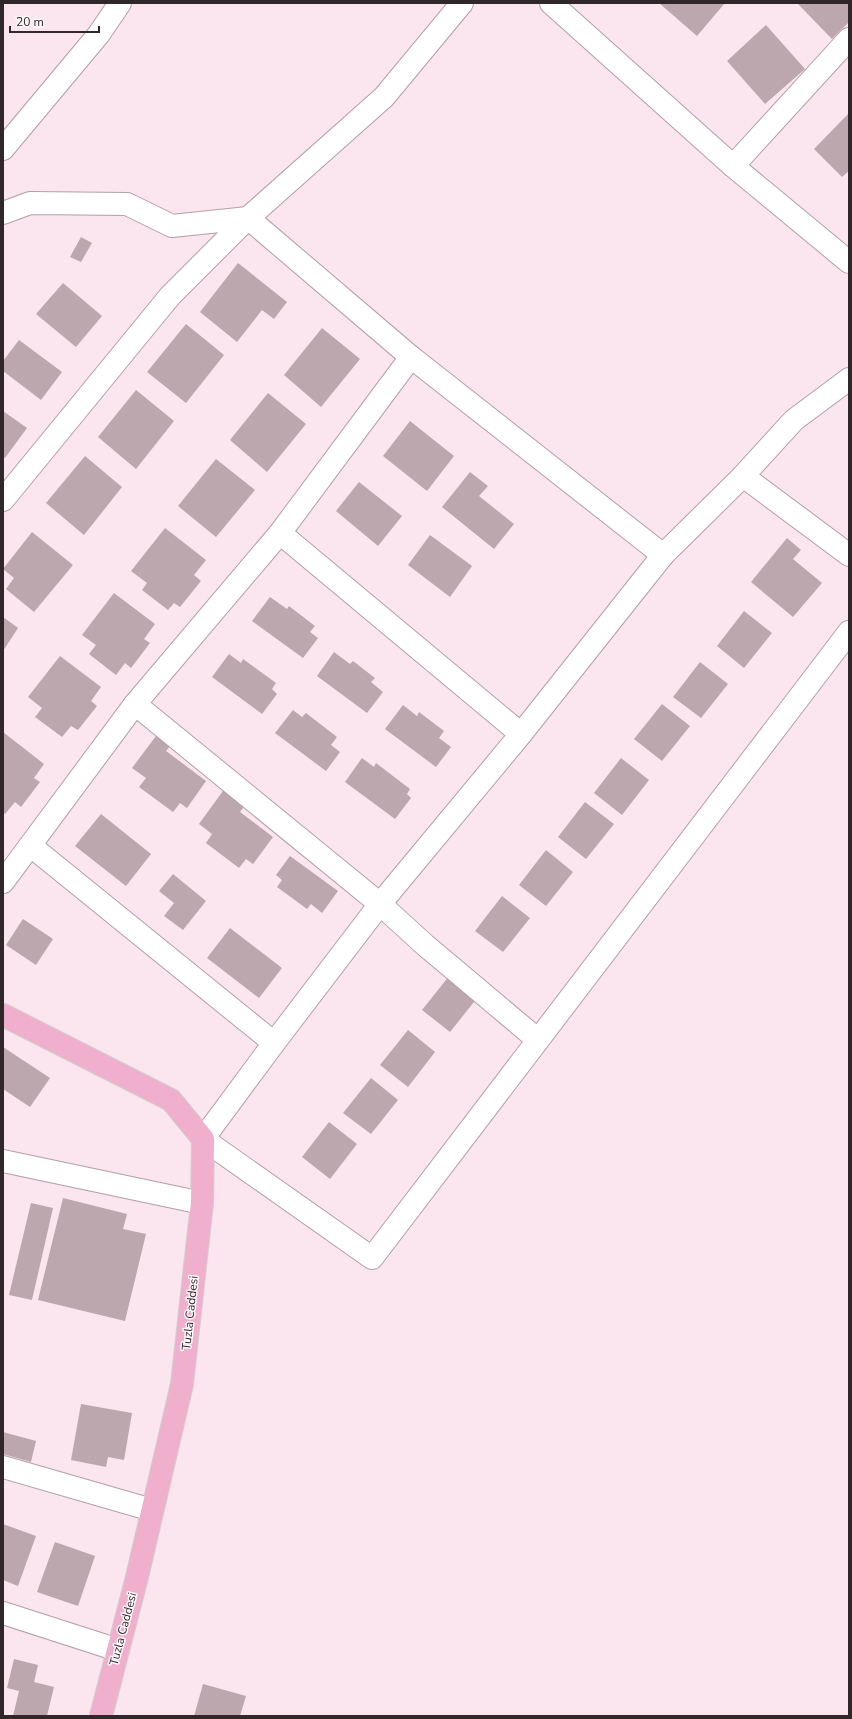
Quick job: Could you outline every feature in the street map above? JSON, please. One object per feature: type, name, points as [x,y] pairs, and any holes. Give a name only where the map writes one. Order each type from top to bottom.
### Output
[{"type":"main road","points":[[3,1015],[171,1100],[203,1139]]},
{"type":"main road","name":"Tuzla Caddesi","points":[[101,1716],[137,1577],[182,1384],[202,1203],[203,1139]]},
{"type":"street","points":[[3,149],[99,34],[120,3]]},
{"type":"street","points":[[3,500],[170,296],[248,218],[384,97],[462,3]]},
{"type":"street","points":[[552,3],[733,166],[849,262]]},
{"type":"street","points":[[733,166],[849,39]]},
{"type":"street","points":[[3,213],[30,203],[127,204],[172,226],[248,218],[411,357],[663,555]]},
{"type":"street","points":[[3,882],[135,704],[280,533],[411,357]]},
{"type":"street","points":[[849,380],[794,420],[743,476],[663,555],[521,734],[380,904],[203,1139],[372,1258],[849,632]]},
{"type":"street","points":[[743,476],[849,555]]},
{"type":"street","points":[[280,533],[521,734]]},
{"type":"street","points":[[135,704],[380,904],[425,945],[538,1040]]},
{"type":"street","points":[[31,846],[274,1043]]},
{"type":"street","points":[[3,1161],[202,1203]]},
{"type":"street","points":[[3,1467],[152,1510]]},
{"type":"street","points":[[3,1613],[118,1650]]},
{"type":"building","points":[[659,3],[725,3],[697,36]]},
{"type":"building","points":[[797,3],[849,3],[849,22],[832,39]]},
{"type":"building","points":[[766,25],[805,69],[765,104],[727,61]]},
{"type":"building","points":[[849,113],[849,171],[842,177],[814,149]]},
{"type":"building","points":[[81,237],[92,243],[81,262],[70,257]]},
{"type":"building","points":[[238,263],[287,302],[274,319],[262,310],[237,342],[200,312]]},
{"type":"building","points":[[63,283],[102,316],[76,347],[36,314]]},
{"type":"building","points":[[186,324],[224,355],[186,403],[147,372]]},
{"type":"building","points":[[322,328],[360,359],[321,407],[284,375]]},
{"type":"building","points":[[19,340],[62,372],[41,400],[3,371],[3,361]]},
{"type":"building","points":[[136,390],[174,421],[136,469],[98,437]]},
{"type":"building","points":[[268,393],[306,424],[267,472],[230,440]]},
{"type":"building","points":[[3,411],[27,428],[5,458],[3,456]]},
{"type":"building","points":[[410,421],[454,456],[427,491],[383,456]]},
{"type":"building","points":[[85,456],[122,487],[84,535],[46,503]]},
{"type":"building","points":[[216,459],[255,490],[216,537],[178,506]]},
{"type":"building","points":[[470,472],[488,486],[479,496],[514,524],[494,549],[442,507]]},
{"type":"building","points":[[359,482],[402,516],[378,546],[336,511]]},
{"type":"building","points":[[165,528],[206,560],[194,575],[201,581],[180,607],[174,603],[168,610],[142,590],[147,583],[131,571]]},
{"type":"building","points":[[32,532],[73,565],[34,612],[6,589],[14,578],[3,569]]},
{"type":"building","points":[[430,535],[472,566],[450,597],[408,565]]},
{"type":"building","points":[[787,538],[801,550],[793,559],[822,583],[793,617],[751,582]]},
{"type":"building","points":[[114,593],[155,624],[144,639],[150,643],[131,668],[125,663],[116,675],[89,654],[96,645],[82,635]]},
{"type":"building","points":[[270,597],[287,609],[289,606],[315,626],[310,632],[318,638],[303,658],[252,621]]},
{"type":"building","points":[[744,611],[772,633],[744,668],[717,646]]},
{"type":"building","points":[[3,617],[18,628],[3,651]]},
{"type":"building","points":[[334,652],[350,664],[353,661],[375,678],[371,682],[383,692],[367,713],[317,676]]},
{"type":"building","points":[[229,654],[241,663],[243,659],[276,683],[272,689],[277,694],[262,714],[212,677]]},
{"type":"building","points":[[60,656],[101,687],[91,701],[97,706],[78,730],[71,726],[62,737],[35,717],[42,708],[28,697]]},
{"type":"building","points":[[700,662],[728,684],[701,718],[673,697]]},
{"type":"building","points":[[662,704],[690,726],[662,761],[634,739]]},
{"type":"building","points":[[403,705],[417,716],[419,712],[444,731],[439,738],[451,747],[436,767],[385,729]]},
{"type":"building","points":[[293,710],[302,717],[306,713],[337,737],[331,745],[340,752],[326,771],[275,733]]},
{"type":"building","points":[[162,728],[176,738],[166,751],[206,781],[187,808],[180,803],[173,812],[139,787],[146,778],[132,768]]},
{"type":"building","points":[[3,732],[44,764],[34,778],[40,782],[21,807],[15,802],[5,814],[3,813]]},
{"type":"building","points":[[362,758],[374,767],[376,763],[410,789],[407,794],[411,798],[395,819],[345,782]]},
{"type":"building","points":[[621,758],[649,780],[622,815],[594,793]]},
{"type":"building","points":[[228,784],[249,800],[240,812],[273,837],[253,864],[246,859],[239,868],[206,843],[212,834],[199,824]]},
{"type":"building","points":[[585,802],[614,824],[586,859],[558,837]]},
{"type":"building","points":[[101,814],[151,854],[126,886],[75,846]]},
{"type":"building","points":[[546,850],[573,872],[546,906],[519,885]]},
{"type":"building","points":[[290,856],[338,891],[322,913],[311,904],[307,909],[277,887],[282,880],[276,875]]},
{"type":"building","points":[[173,874],[206,901],[183,930],[164,916],[174,903],[159,891]]},
{"type":"building","points":[[502,896],[530,918],[503,952],[475,931]]},
{"type":"building","points":[[23,919],[53,939],[36,965],[6,945]]},
{"type":"building","points":[[230,928],[282,968],[259,998],[207,958]]},
{"type":"building","points":[[450,975],[478,997],[450,1032],[422,1010]]},
{"type":"building","points":[[408,1030],[435,1052],[408,1087],[380,1065]]},
{"type":"building","points":[[3,1047],[50,1078],[30,1107],[3,1089]]},
{"type":"building","points":[[371,1078],[398,1100],[371,1134],[343,1113]]},
{"type":"building","points":[[329,1122],[357,1144],[330,1179],[302,1157]]},
{"type":"building","points":[[63,1198],[127,1214],[123,1229],[146,1234],[125,1321],[38,1300]]},
{"type":"building","points":[[31,1203],[53,1208],[32,1300],[9,1295]]},
{"type":"building","points":[[81,1404],[132,1413],[124,1460],[108,1457],[106,1467],[71,1460]]},
{"type":"building","points":[[3,1432],[36,1441],[31,1462],[3,1454]]},
{"type":"building","points":[[3,1524],[36,1536],[18,1586],[3,1580]]},
{"type":"building","points":[[55,1542],[95,1556],[78,1606],[37,1592]]},
{"type":"building","points":[[14,1659],[38,1665],[34,1682],[54,1687],[47,1716],[13,1716],[19,1691],[7,1688]]},
{"type":"building","points":[[203,1684],[246,1696],[240,1716],[194,1716]]}]
